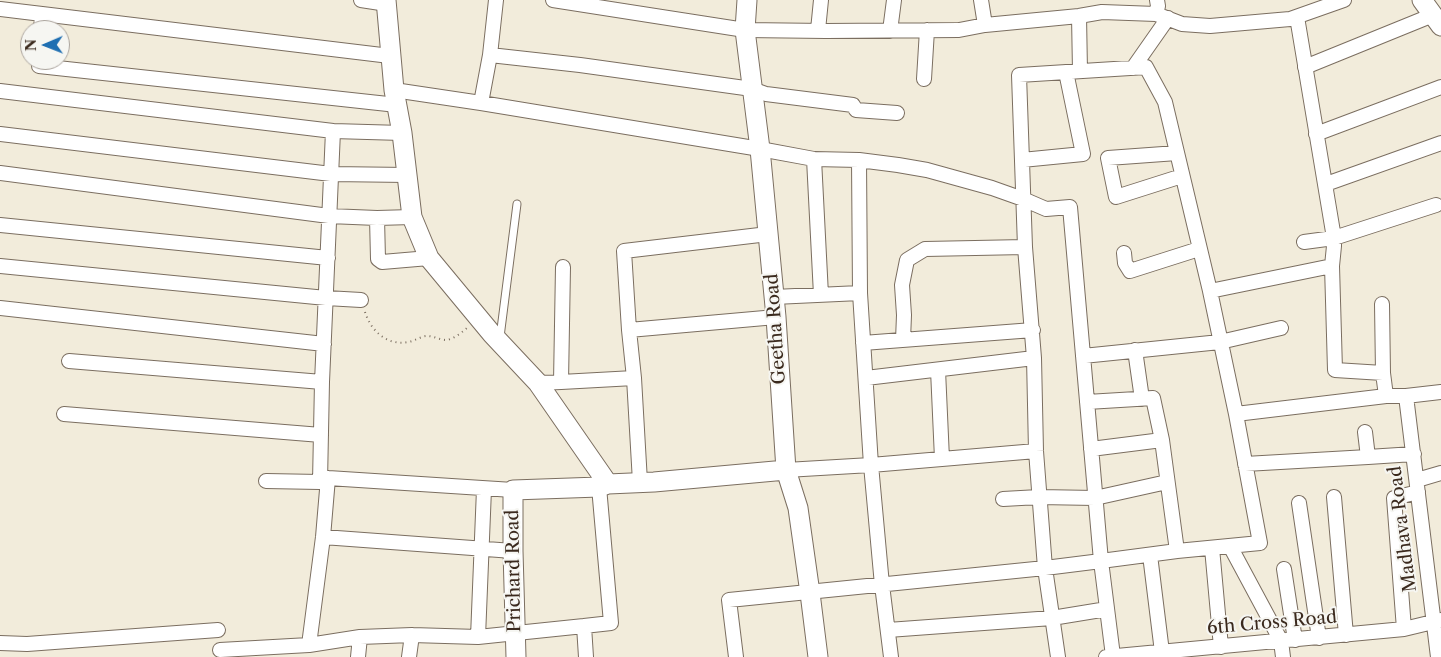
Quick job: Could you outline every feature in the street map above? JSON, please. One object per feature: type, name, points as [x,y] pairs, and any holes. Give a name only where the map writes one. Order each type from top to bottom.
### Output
[{"type":"street","points":[[220,650],[309,645],[360,637],[412,635],[478,637],[611,623],[604,486],[538,384],[429,258],[412,217],[390,56],[386,2],[361,0]]},
{"type":"street","points":[[481,103],[490,55],[496,0]]},
{"type":"street","points":[[553,0],[626,6],[745,30],[959,30],[1079,16],[1101,6],[1160,11],[1182,24],[1210,26],[1290,19],[1344,0]]},
{"type":"street","name":"Geetha Road","points":[[747,0],[745,30],[760,149],[776,317],[786,470],[798,508],[818,657]]},
{"type":"street","points":[[818,30],[821,0]]},
{"type":"street","points":[[890,30],[894,0]]},
{"type":"street","points":[[981,0],[985,26]]},
{"type":"street","points":[[0,10],[390,56]]},
{"type":"street","points":[[1133,68],[1160,11]]},
{"type":"street","points":[[42,14],[42,20]]},
{"type":"street","points":[[1305,68],[1432,14]]},
{"type":"street","points":[[1022,160],[1083,154],[1073,72],[1079,16]]},
{"type":"street","points":[[1296,17],[1334,238],[1332,266],[1335,370],[1383,374]]},
{"type":"street","points":[[924,79],[927,30]]},
{"type":"street","points":[[490,55],[580,65],[752,89],[766,94],[852,105],[856,110],[897,113]]},
{"type":"street","points":[[736,657],[729,600],[1045,568],[1177,551],[1260,543],[1236,414],[1210,291],[1165,102],[1146,67],[1019,75],[1025,247],[1033,330],[1039,497],[1045,568],[1058,657]]},
{"type":"street","points":[[70,69],[481,103],[814,159],[859,160],[927,170],[1023,198],[1046,209],[1070,207],[1086,402],[1107,609],[1109,657]]},
{"type":"street","points":[[1316,134],[1441,87]]},
{"type":"street","points":[[0,91],[333,131],[402,133]]},
{"type":"street","points":[[309,645],[323,537],[322,382],[333,131]]},
{"type":"street","points":[[0,134],[331,174],[407,175]]},
{"type":"street","points":[[1326,184],[1441,144]]},
{"type":"street","points":[[1177,153],[1108,158],[1116,196],[1182,176]]},
{"type":"street","points":[[814,159],[821,295]]},
{"type":"street","points":[[859,160],[860,293],[871,465],[891,657]]},
{"type":"street","points":[[0,173],[329,216],[412,217]]},
{"type":"street","points":[[1304,242],[1334,238],[1436,205]]},
{"type":"street","points":[[377,218],[378,259],[382,262],[429,258]]},
{"type":"street","points":[[0,225],[328,258]]},
{"type":"street","points":[[640,482],[624,251],[768,234]]},
{"type":"street","points":[[903,340],[902,285],[907,260],[925,249],[1025,247]]},
{"type":"street","points":[[1124,253],[1126,264],[1130,271],[1200,249]]},
{"type":"street","points":[[0,266],[361,300]]},
{"type":"street","points":[[1210,291],[1332,266]]},
{"type":"street","points":[[562,267],[562,382]]},
{"type":"street","points":[[774,297],[860,293]]},
{"type":"street","points":[[1382,304],[1383,374],[1386,396]]},
{"type":"street","points":[[0,308],[324,344]]},
{"type":"street","points":[[629,330],[776,317]]},
{"type":"street","points":[[1083,356],[1220,342],[1281,328]]},
{"type":"street","points":[[864,343],[1033,330]]},
{"type":"street","points":[[1136,350],[1142,399]]},
{"type":"street","points":[[866,378],[1034,358]]},
{"type":"street","points":[[70,361],[322,382]]},
{"type":"street","points":[[938,370],[942,459]]},
{"type":"street","points":[[538,384],[634,378]]},
{"type":"street","points":[[1236,414],[1386,396],[1441,392]]},
{"type":"street","name":"Madhava Road","points":[[1406,396],[1437,621],[1438,657]]},
{"type":"street","points":[[1086,402],[1153,398],[1165,457],[1177,551]]},
{"type":"street","points":[[64,414],[321,435]]},
{"type":"street","points":[[1365,432],[1368,458]]},
{"type":"street","points":[[1091,449],[1162,440]]},
{"type":"street","points":[[786,470],[1036,451]]},
{"type":"street","points":[[1245,464],[1414,454]]},
{"type":"street","name":"Prichard Road","points":[[516,657],[513,490],[604,486],[786,470]]},
{"type":"street","points":[[1404,629],[1394,498],[1441,473]]},
{"type":"street","points":[[266,481],[324,480],[513,490]]},
{"type":"street","points":[[1003,499],[1039,497],[1095,498],[1167,482]]},
{"type":"street","points":[[478,637],[484,488]]},
{"type":"street","points":[[1334,496],[1346,635]]},
{"type":"street","points":[[1299,503],[1319,638]]},
{"type":"street","points":[[323,537],[513,551]]},
{"type":"street","points":[[1230,546],[1288,641]]},
{"type":"street","points":[[1212,548],[1221,647]]},
{"type":"street","points":[[1150,555],[1162,652]]},
{"type":"street","points":[[1283,657],[1288,641],[1284,569]]},
{"type":"street","points":[[888,630],[1052,618],[1107,609]]},
{"type":"street","name":"6th Cross Road","points":[[1109,657],[1140,656],[1162,652],[1404,629],[1437,621]]},
{"type":"street","points":[[584,626],[586,657]]},
{"type":"street","points":[[0,643],[27,644],[218,630]]},
{"type":"street","points":[[409,657],[412,635]]},
{"type":"street","points":[[358,657],[360,637]]},
{"type":"lane","points":[[500,342],[517,204]]},
{"type":"path","points":[[361,300],[368,322],[373,329],[384,339],[398,344],[411,342],[424,336],[434,336],[447,340],[468,327]]}]
